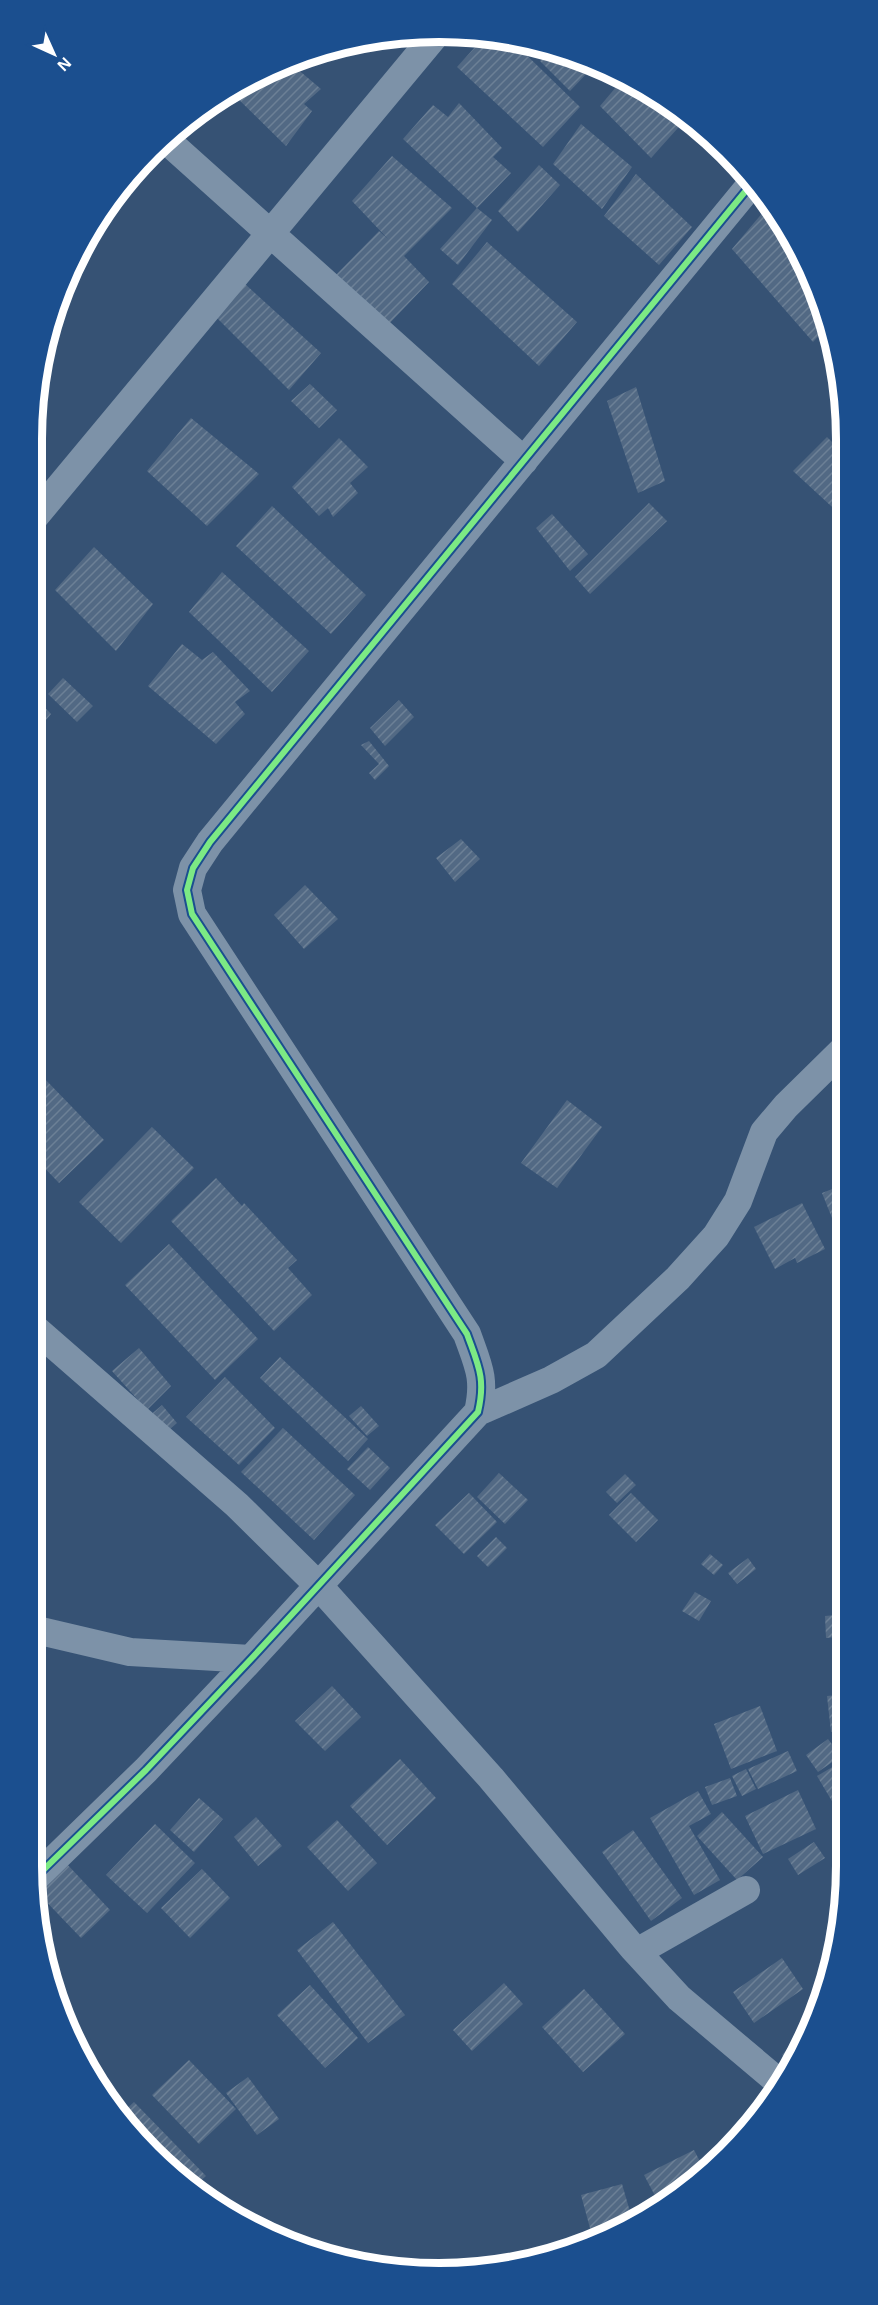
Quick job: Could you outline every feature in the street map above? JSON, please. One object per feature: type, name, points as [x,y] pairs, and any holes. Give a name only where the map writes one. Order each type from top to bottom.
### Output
[{"type":"street","points":[[42,508],[429,42]]},
{"type":"street","points":[[172,145],[524,461]]},
{"type":"street","points":[[478,1412],[483,1392],[482,1378],[467,1334],[192,914],[187,890],[193,868],[210,842],[747,189]]},
{"type":"street","points":[[42,1872],[146,1770],[478,1412],[551,1380],[596,1355],[678,1278],[716,1236],[738,1201],[764,1132],[786,1106],[836,1056]]},
{"type":"street","points":[[42,1335],[237,1504],[318,1585],[491,1778],[637,1952],[679,1998],[774,2078]]},
{"type":"street","points":[[42,1631],[130,1652],[251,1659]]},
{"type":"street","points":[[637,1952],[746,1890]]},
{"type":"building","points":[[478,44],[523,52],[580,107],[543,147],[457,67]]},
{"type":"building","points":[[545,57],[589,71],[570,91],[540,61]]},
{"type":"building","points":[[297,68],[321,89],[304,104],[312,111],[286,146],[237,98]]},
{"type":"building","points":[[618,85],[681,124],[651,158],[600,106]]},
{"type":"building","points":[[459,103],[502,148],[493,157],[511,173],[477,208],[403,139],[433,105],[448,117]]},
{"type":"building","points":[[581,124],[632,167],[602,209],[553,164]]},
{"type":"building","points":[[392,156],[452,208],[404,256],[429,282],[386,327],[327,284],[379,231],[388,239],[352,201]]},
{"type":"building","points":[[539,165],[560,185],[518,232],[498,211]]},
{"type":"building","points":[[636,174],[692,227],[659,265],[604,216]]},
{"type":"building","points":[[477,208],[492,220],[458,265],[440,249]]},
{"type":"building","points":[[764,211],[795,263],[815,311],[821,333],[813,342],[732,249]]},
{"type":"building","points":[[487,242],[577,322],[539,366],[452,284]]},
{"type":"building","points":[[245,284],[321,353],[289,390],[216,317]]},
{"type":"building","points":[[310,384],[337,410],[319,428],[291,401]]},
{"type":"building","points":[[636,387],[665,481],[638,493],[607,401]]},
{"type":"building","points":[[191,418],[259,474],[207,526],[147,471]]},
{"type":"building","points":[[827,437],[836,446],[836,511],[793,471]]},
{"type":"building","points":[[339,438],[368,467],[350,483],[358,493],[333,517],[328,508],[319,516],[292,487]]},
{"type":"building","points":[[649,503],[667,521],[590,594],[575,577]]},
{"type":"building","points":[[272,506],[366,595],[331,634],[236,546]]},
{"type":"building","points":[[552,514],[588,554],[570,571],[536,528]]},
{"type":"building","points":[[94,547],[153,604],[116,651],[55,590]]},
{"type":"building","points":[[222,572],[309,651],[272,692],[189,612]]},
{"type":"building","points":[[182,644],[202,660],[213,652],[250,691],[235,702],[245,714],[216,744],[148,686]]},
{"type":"building","points":[[63,678],[93,706],[77,722],[48,694]]},
{"type":"building","points":[[399,700],[414,717],[385,746],[370,728]]},
{"type":"building","points":[[42,705],[51,714],[42,725]]},
{"type":"building","points":[[369,741],[389,766],[375,780],[369,773],[379,764],[361,745]]},
{"type":"building","points":[[461,839],[480,859],[455,882],[436,858]]},
{"type":"building","points":[[305,885],[338,919],[304,949],[274,915]]},
{"type":"building","points":[[42,1076],[104,1140],[59,1183],[42,1165]]},
{"type":"building","points":[[567,1100],[602,1127],[557,1188],[521,1163]]},
{"type":"building","points":[[152,1127],[194,1168],[121,1243],[79,1202]]},
{"type":"building","points":[[216,1178],[242,1206],[244,1203],[297,1260],[288,1268],[312,1295],[274,1331],[171,1221]]},
{"type":"building","points":[[836,1188],[836,1228],[822,1193]]},
{"type":"building","points":[[802,1203],[825,1249],[797,1263],[795,1258],[775,1269],[754,1227]]},
{"type":"building","points":[[169,1244],[258,1339],[215,1380],[125,1285]]},
{"type":"building","points":[[139,1348],[171,1386],[147,1410],[112,1371]]},
{"type":"building","points":[[280,1357],[368,1439],[348,1461],[260,1378]]},
{"type":"building","points":[[225,1377],[275,1428],[239,1465],[186,1417]]},
{"type":"building","points":[[162,1405],[177,1423],[162,1436],[147,1418]]},
{"type":"building","points":[[361,1406],[379,1426],[367,1436],[349,1416]]},
{"type":"building","points":[[283,1428],[355,1495],[314,1540],[241,1472]]},
{"type":"building","points":[[368,1447],[390,1468],[370,1490],[347,1469]]},
{"type":"building","points":[[499,1473],[528,1500],[505,1524],[477,1497]]},
{"type":"building","points":[[625,1474],[636,1485],[617,1503],[606,1492]]},
{"type":"building","points":[[469,1493],[497,1522],[464,1554],[435,1525]]},
{"type":"building","points":[[631,1493],[658,1520],[636,1542],[609,1515]]},
{"type":"building","points":[[496,1537],[507,1548],[488,1567],[477,1556]]},
{"type":"building","points":[[710,1554],[723,1565],[714,1575],[701,1564]]},
{"type":"building","points":[[748,1558],[756,1569],[737,1584],[728,1573]]},
{"type":"building","points":[[695,1592],[711,1601],[699,1621],[682,1611]]},
{"type":"building","points":[[836,1615],[836,1637],[826,1638],[825,1616]]},
{"type":"building","points":[[332,1686],[361,1717],[325,1751],[295,1721]]},
{"type":"building","points":[[836,1695],[836,1732],[831,1732],[827,1696]]},
{"type":"building","points":[[760,1706],[777,1751],[731,1769],[714,1724]]},
{"type":"building","points":[[828,1739],[836,1749],[836,1759],[818,1772],[806,1755]]},
{"type":"building","points":[[788,1751],[797,1771],[758,1789],[748,1769]]},
{"type":"building","points":[[400,1759],[436,1798],[387,1845],[350,1806]]},
{"type":"building","points":[[836,1765],[836,1808],[817,1776]]},
{"type":"building","points":[[746,1769],[756,1789],[742,1796],[732,1776]]},
{"type":"building","points":[[730,1778],[737,1796],[712,1805],[705,1787]]},
{"type":"building","points":[[798,1790],[816,1829],[763,1854],[745,1816]]},
{"type":"building","points":[[698,1791],[711,1814],[689,1826],[720,1880],[694,1895],[650,1818]]},
{"type":"building","points":[[199,1798],[223,1819],[194,1852],[170,1830]]},
{"type":"building","points":[[722,1812],[763,1857],[737,1880],[697,1836]]},
{"type":"building","points":[[256,1817],[282,1846],[258,1866],[234,1837]]},
{"type":"building","points":[[337,1820],[377,1863],[348,1891],[307,1847]]},
{"type":"building","points":[[155,1824],[195,1863],[147,1913],[106,1875]]},
{"type":"building","points":[[633,1830],[682,1898],[651,1921],[602,1852]]},
{"type":"building","points":[[814,1842],[825,1858],[798,1875],[788,1859]]},
{"type":"building","points":[[65,1862],[110,1910],[81,1938],[44,1899],[43,1884]]},
{"type":"building","points":[[202,1869],[230,1898],[190,1938],[161,1908]]},
{"type":"building","points":[[333,1922],[405,2015],[368,2043],[297,1950]]},
{"type":"building","points":[[782,1958],[803,1989],[754,2023],[733,1992]]},
{"type":"building","points":[[504,1983],[523,2004],[472,2051],[453,2030]]},
{"type":"building","points":[[310,1985],[358,2038],[325,2068],[277,2015]]},
{"type":"building","points":[[584,1989],[625,2034],[583,2072],[542,2027]]},
{"type":"building","points":[[796,2039],[786,2059],[782,2055]]},
{"type":"building","points":[[189,2060],[236,2109],[199,2144],[152,2095]]},
{"type":"building","points":[[248,2077],[279,2119],[257,2135],[226,2093]]},
{"type":"building","points":[[134,2102],[206,2176],[199,2182],[197,2181],[158,2147],[126,2110]]},
{"type":"building","points":[[694,2150],[701,2164],[656,2198],[644,2175]]},
{"type":"building","points":[[622,2184],[631,2214],[591,2233],[581,2195]]},
{"type":"cycle path","points":[[42,1871],[146,1770],[251,1659],[478,1412],[480,1400],[480,1372],[467,1334],[192,914],[187,890],[193,868],[210,842],[747,189]]}]
